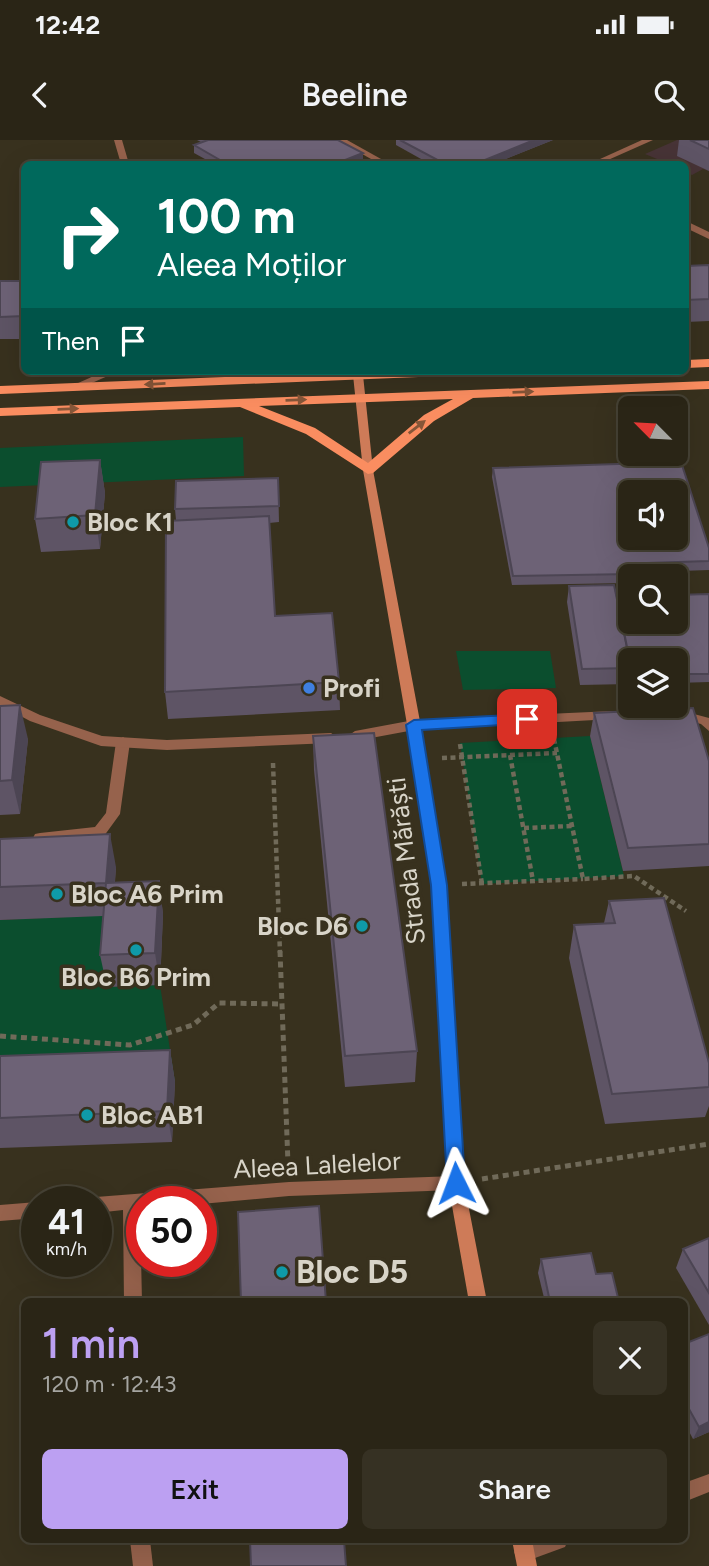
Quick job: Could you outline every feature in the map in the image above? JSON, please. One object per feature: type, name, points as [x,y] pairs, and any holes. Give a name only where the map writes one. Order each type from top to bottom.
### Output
[{"type":"main road","points":[[689,364],[709,363]]},
{"type":"main road","points":[[0,390],[320,375]]},
{"type":"main road","name":"Strada Mărăști","points":[[358,375],[368,470],[420,759],[439,885],[456,1183],[477,1298]]},
{"type":"main road","points":[[0,412],[709,385]]},
{"type":"main road","points":[[236,402],[322,434],[368,470],[429,418],[472,393]]},
{"type":"street","points":[[118,140],[124,161]]},
{"type":"street","points":[[341,140],[380,161]]},
{"type":"street","points":[[600,161],[649,140]]},
{"type":"street","points":[[689,226],[709,236]]},
{"type":"street","points":[[72,388],[104,375]]},
{"type":"street","points":[[0,700],[48,723],[101,741],[167,745],[272,742],[356,736],[414,725],[618,715]]},
{"type":"street","points":[[688,717],[705,721],[709,726]]},
{"type":"street","points":[[25,840],[99,832],[113,814],[123,742]]},
{"type":"street","name":"Aleea Lalelelor","points":[[217,1195],[289,1189],[456,1183]]},
{"type":"street","points":[[0,1213],[21,1211]]},
{"type":"street","points":[[132,1277],[133,1298]]},
{"type":"street","points":[[688,1491],[709,1483]]},
{"type":"street","points":[[140,1543],[143,1566]]},
{"type":"street","points":[[524,1553],[550,1543]]},
{"type":"path","points":[[551,718],[583,879]]},
{"type":"path","points":[[456,722],[482,884]]},
{"type":"path","points":[[272,742],[289,1189]]},
{"type":"path","points":[[420,759],[557,753]]},
{"type":"path","points":[[510,755],[533,882]]},
{"type":"path","points":[[524,828],[572,826]]},
{"type":"path","points":[[439,885],[634,876],[686,911]]},
{"type":"path","points":[[0,1036],[130,1045],[193,1025],[219,1003],[282,1004]]},
{"type":"path","points":[[456,1183],[709,1144]]},
{"type":"shaded area","points":[[677,140],[709,140],[709,171],[703,169],[692,175],[689,174],[689,161],[662,161],[645,154]]},
{"type":"green space","points":[[243,437],[244,476],[0,487],[0,448]]},
{"type":"green space","points":[[456,651],[550,651],[556,688],[463,690]]},
{"type":"green space","points":[[590,736],[624,876],[482,884],[460,743]]},
{"type":"green space","points":[[112,915],[107,987],[160,985],[175,1082],[0,1088],[0,920]]},
{"type":"building","points":[[208,140],[338,140],[363,153],[343,161],[222,161],[194,145]]},
{"type":"building","points":[[400,140],[534,140],[482,161],[439,161]]},
{"type":"building","points":[[690,140],[709,140],[709,149]]},
{"type":"building","points":[[709,265],[709,299],[689,300],[689,266]]},
{"type":"building","points":[[0,281],[21,281],[21,316],[0,317]]},
{"type":"building","points":[[100,460],[95,515],[35,519],[41,462]]},
{"type":"building","points":[[618,464],[682,466],[687,480],[618,480],[618,550],[688,550],[688,484],[709,548],[709,561],[618,564],[618,574],[513,576],[493,468]]},
{"type":"building","points":[[278,478],[279,506],[175,509],[176,481]]},
{"type":"building","points":[[269,516],[275,616],[332,613],[339,682],[165,692],[166,521]]},
{"type":"building","points":[[614,585],[618,604],[618,634],[624,634],[627,648],[618,648],[618,668],[582,669],[569,586]]},
{"type":"building","points":[[709,594],[709,674],[688,674],[688,648],[627,648],[624,634],[688,634],[688,595]]},
{"type":"building","points":[[20,705],[12,780],[0,781],[0,706]]},
{"type":"building","points":[[688,708],[693,708],[709,761],[709,844],[628,848],[594,713],[618,712],[618,718],[688,718]]},
{"type":"building","name":"Bloc D6","points":[[374,733],[417,1051],[345,1056],[313,736]]},
{"type":"building","points":[[110,834],[106,883],[0,887],[0,839]]},
{"type":"building","points":[[159,881],[155,953],[100,955],[106,883]]},
{"type":"building","points":[[664,898],[709,1063],[709,1087],[612,1094],[574,925],[615,923],[609,901]]},
{"type":"building","points":[[170,1050],[167,1111],[0,1118],[0,1056]]},
{"type":"building","name":"Bloc D5","points":[[319,1206],[326,1298],[241,1298],[238,1212]]},
{"type":"building","points":[[709,1238],[709,1293],[683,1249]]},
{"type":"building","points":[[591,1253],[596,1274],[612,1273],[618,1298],[549,1298],[541,1259]]},
{"type":"building","points":[[709,1334],[709,1422],[699,1427],[688,1407],[688,1342]]},
{"type":"building","points":[[250,1543],[344,1543],[346,1566],[251,1566]]},
{"type":"place","name":"Bloc K1","points":[[73,522]]},
{"type":"place","name":"Profi","points":[[309,688]]},
{"type":"place","name":"Bloc A6 Prim","points":[[57,894]]},
{"type":"place","name":"Bloc D6","points":[[362,926]]},
{"type":"place","name":"Bloc B6 Prim","points":[[136,950]]},
{"type":"place","name":"Bloc AB1","points":[[87,1115]]},
{"type":"place","name":"Bloc D5","points":[[282,1272]]},
{"type":"route","points":[[456,1183],[439,885],[414,725],[527,719]]}]
